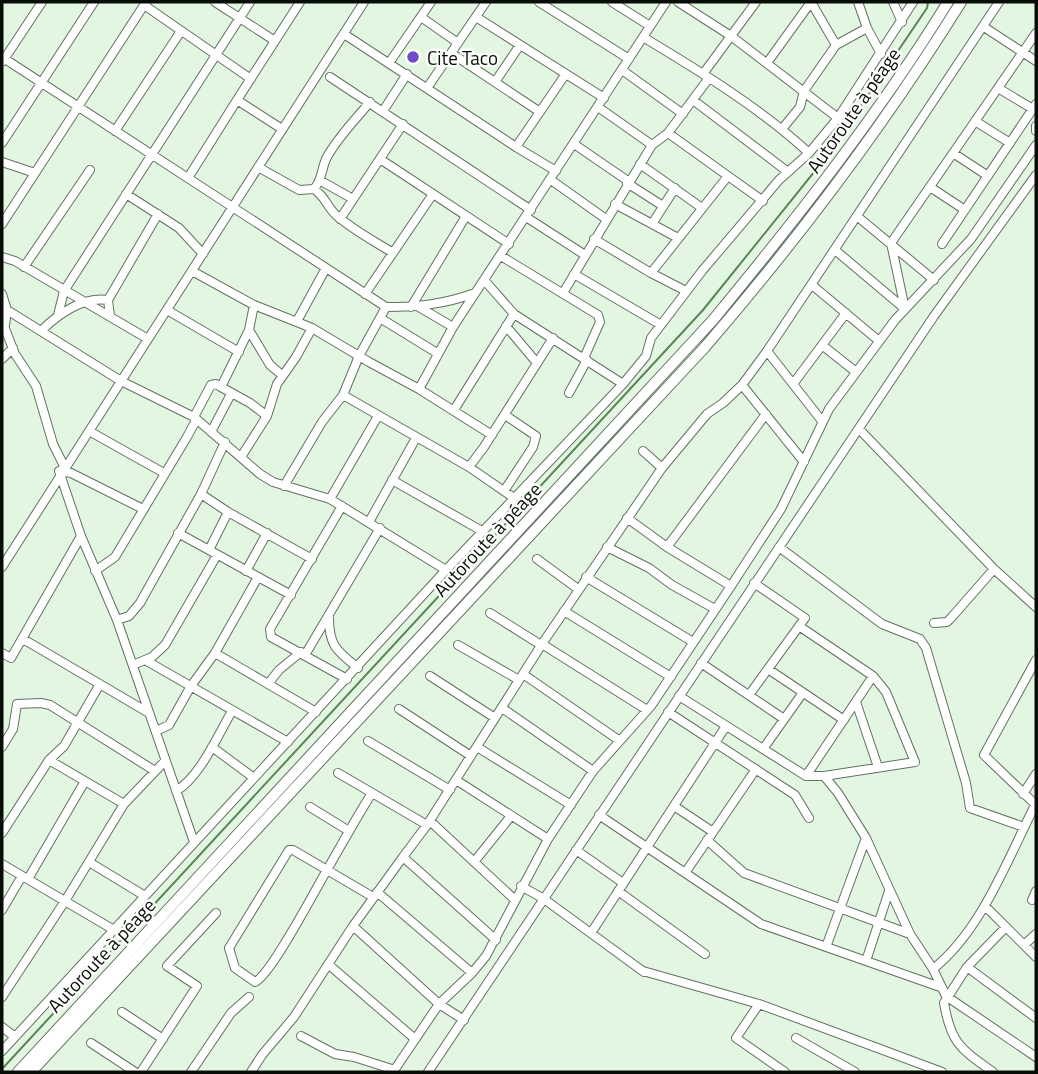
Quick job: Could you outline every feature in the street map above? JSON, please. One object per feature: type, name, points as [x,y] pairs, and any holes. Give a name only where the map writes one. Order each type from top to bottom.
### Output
[{"type":"highway","name":"Autoroute à péage","points":[[18,1072],[713,320],[837,164],[948,2]]},
{"type":"highway","points":[[31,1072],[705,347],[837,184],[961,2]]},
{"type":"street","points":[[42,2],[3,59],[386,307],[414,307],[451,302],[475,293]]},
{"type":"street","points":[[2,143],[94,2]]},
{"type":"street","points":[[215,2],[275,41]]},
{"type":"street","points":[[58,315],[64,290],[250,2]]},
{"type":"street","points":[[188,178],[298,2]]},
{"type":"street","points":[[2,567],[365,2]]},
{"type":"street","points":[[389,63],[431,2]]},
{"type":"street","points":[[428,88],[486,2]]},
{"type":"street","points":[[539,2],[629,59]]},
{"type":"street","points":[[612,2],[650,26]]},
{"type":"street","points":[[419,389],[453,327],[666,2]]},
{"type":"street","points":[[678,2],[731,36],[838,118]]},
{"type":"street","points":[[563,293],[652,145],[668,133],[693,100],[731,36],[756,2]]},
{"type":"street","points":[[767,63],[811,2],[836,46]]},
{"type":"street","points":[[858,2],[867,28],[881,54]]},
{"type":"street","points":[[893,2],[902,22]]},
{"type":"street","points":[[2,1051],[358,668],[446,569],[623,384],[646,356],[651,338],[686,291],[838,118],[914,2]]},
{"type":"street","points":[[251,1072],[294,1017],[375,894],[428,823],[541,645],[662,467],[707,414],[742,385],[768,351],[999,2]]},
{"type":"street","points":[[2,224],[145,4],[251,79]]},
{"type":"street","points":[[421,17],[458,43]]},
{"type":"street","points":[[475,17],[604,98]]},
{"type":"street","points":[[984,27],[1036,61]]},
{"type":"street","points":[[782,129],[800,107],[804,92],[836,46],[867,28]]},
{"type":"street","points":[[115,131],[181,31]]},
{"type":"street","points":[[905,309],[891,243],[1036,33]]},
{"type":"street","points":[[344,34],[556,171]]},
{"type":"street","points":[[643,37],[706,76],[782,129],[809,153]]},
{"type":"street","points":[[495,82],[520,46]]},
{"type":"street","points":[[451,53],[540,112]]},
{"type":"street","points":[[622,70],[682,114]]},
{"type":"street","points":[[383,111],[407,74]]},
{"type":"street","points":[[516,147],[565,75]]},
{"type":"street","points":[[330,77],[403,124],[585,255]]},
{"type":"street","points":[[943,244],[1034,106],[998,88]]},
{"type":"street","points":[[237,100],[282,130]]},
{"type":"street","points":[[693,100],[788,172]]},
{"type":"street","points":[[314,189],[321,181],[325,160],[369,102]]},
{"type":"street","points":[[598,107],[652,145]]},
{"type":"street","points":[[975,121],[1010,143]]},
{"type":"street","points":[[340,219],[403,124]]},
{"type":"street","points":[[1036,126],[1036,131]]},
{"type":"street","points":[[668,133],[763,201]]},
{"type":"street","points":[[574,144],[663,206]]},
{"type":"street","points":[[301,1036],[335,1054],[354,1057],[394,1071],[439,1004],[472,973],[496,940],[521,886],[593,771],[649,708],[731,586],[781,509],[822,421],[905,309],[971,239],[1036,145]]},
{"type":"street","points":[[953,153],[988,176]]},
{"type":"street","points":[[380,159],[509,244]]},
{"type":"street","points":[[2,162],[35,173]]},
{"type":"street","points":[[640,164],[702,208]]},
{"type":"street","points":[[258,167],[299,190],[314,189],[340,219],[393,253]]},
{"type":"street","points":[[24,267],[90,170]]},
{"type":"street","points":[[428,1072],[933,316],[1036,175]]},
{"type":"street","points":[[651,273],[728,176]]},
{"type":"street","points":[[551,180],[606,219]]},
{"type":"street","points":[[321,181],[352,199]]},
{"type":"street","points":[[930,187],[965,210]]},
{"type":"street","points":[[652,224],[675,188]]},
{"type":"street","points":[[126,194],[179,228],[203,254]]},
{"type":"street","points":[[365,294],[433,194]]},
{"type":"street","points":[[615,204],[678,239]]},
{"type":"street","points":[[110,316],[108,300],[158,214]]},
{"type":"street","points":[[414,307],[466,216]]},
{"type":"street","points":[[858,216],[934,280]]},
{"type":"street","points":[[594,239],[686,291]]},
{"type":"street","points":[[835,250],[905,309]]},
{"type":"street","points":[[501,256],[600,318],[586,359],[569,394]]},
{"type":"street","points":[[2,257],[148,339]]},
{"type":"street","points":[[297,321],[326,268]]},
{"type":"street","points":[[192,271],[254,305],[312,328],[419,389],[492,435]]},
{"type":"street","points":[[574,274],[661,325]]},
{"type":"street","points":[[485,281],[514,314],[623,384]]},
{"type":"street","points":[[812,285],[879,341]]},
{"type":"street","points":[[2,294],[4,323],[13,348],[36,386],[81,536],[117,620],[194,842]]},
{"type":"street","points":[[41,331],[58,315],[99,299],[108,300]]},
{"type":"street","points":[[221,387],[249,330],[254,305]]},
{"type":"street","points":[[284,486],[322,422],[343,395],[359,356],[386,307]]},
{"type":"street","points":[[414,307],[453,327]]},
{"type":"street","points":[[4,310],[121,381],[194,417],[260,474],[284,486],[330,499],[446,569]]},
{"type":"street","points":[[167,310],[239,352]]},
{"type":"street","points":[[793,384],[846,313]]},
{"type":"street","points":[[454,410],[514,314]]},
{"type":"street","points":[[380,318],[437,353]]},
{"type":"street","points":[[506,326],[537,363]]},
{"type":"street","points":[[242,457],[267,416],[274,390],[282,375],[296,357],[312,328]]},
{"type":"street","points":[[249,330],[271,365],[282,375]]},
{"type":"street","points":[[469,467],[553,338]]},
{"type":"street","points":[[822,345],[856,372]]},
{"type":"street","points":[[2,359],[13,348]]},
{"type":"street","points":[[768,351],[822,421]]},
{"type":"street","points":[[95,571],[115,557],[187,437],[211,385],[216,384],[267,416]]},
{"type":"street","points":[[742,385],[804,463]]},
{"type":"street","points":[[211,432],[231,394]]},
{"type":"street","points":[[343,395],[469,467],[514,498]]},
{"type":"street","points":[[667,547],[766,414]]},
{"type":"street","points":[[504,491],[533,447],[536,436],[505,415]]},
{"type":"street","points":[[330,499],[378,416]]},
{"type":"street","points":[[859,429],[994,569],[1036,607]]},
{"type":"street","points":[[89,431],[164,472]]},
{"type":"street","points":[[369,522],[416,438]]},
{"type":"street","points":[[117,620],[135,611],[201,494],[225,442]]},
{"type":"street","points":[[643,451],[662,467]]},
{"type":"street","points":[[62,471],[143,509]]},
{"type":"street","points":[[393,480],[482,531]]},
{"type":"street","points":[[201,494],[312,559]]},
{"type":"street","points":[[342,506],[270,633],[271,637],[347,679]]},
{"type":"street","points":[[209,550],[228,512]]},
{"type":"street","points":[[627,518],[667,547],[731,586]]},
{"type":"street","points":[[268,684],[279,670],[303,653],[329,615],[380,528]]},
{"type":"street","points":[[178,533],[291,595]]},
{"type":"street","points":[[246,571],[267,533]]},
{"type":"street","points":[[2,653],[11,658],[81,536]]},
{"type":"street","points":[[2,544],[12,550]]},
{"type":"street","points":[[607,547],[649,568],[672,585],[715,609]]},
{"type":"street","points":[[779,547],[882,624],[919,639],[926,648],[970,808],[1024,827]]},
{"type":"street","points":[[133,665],[158,653],[165,645],[217,555]]},
{"type":"street","points":[[537,559],[578,589]]},
{"type":"street","points":[[934,623],[951,618],[994,569]]},
{"type":"street","points":[[156,731],[169,725],[215,653],[258,577]]},
{"type":"street","points":[[586,577],[693,642]]},
{"type":"street","points":[[749,695],[804,618],[754,583]]},
{"type":"street","points":[[564,611],[671,677]]},
{"type":"street","points":[[490,613],[649,708],[667,714],[756,769],[795,795],[809,818]]},
{"type":"street","points":[[329,615],[331,641],[336,650],[358,668]]},
{"type":"street","points":[[679,696],[806,776],[824,776],[915,762],[886,692],[873,676],[799,626]]},
{"type":"street","points":[[23,639],[149,713]]},
{"type":"street","points":[[458,645],[521,677],[620,741]]},
{"type":"street","points":[[215,653],[316,712]]},
{"type":"street","points":[[145,660],[288,742]]},
{"type":"street","points":[[701,663],[784,719]]},
{"type":"street","points":[[933,969],[947,958],[985,906],[1035,805],[984,755],[1035,665]]},
{"type":"street","points":[[768,669],[844,720]]},
{"type":"street","points":[[430,676],[495,718]]},
{"type":"street","points":[[806,776],[873,676]]},
{"type":"street","points":[[2,833],[49,760],[64,746],[100,684]]},
{"type":"street","points":[[763,749],[802,694]]},
{"type":"street","points":[[2,747],[13,729],[17,704],[41,702],[155,771]]},
{"type":"street","points":[[856,702],[878,767]]},
{"type":"street","points":[[502,708],[593,771]]},
{"type":"street","points":[[399,709],[471,756]]},
{"type":"street","points":[[176,791],[188,782],[232,711]]},
{"type":"street","points":[[591,933],[726,726]]},
{"type":"street","points":[[368,741],[450,790]]},
{"type":"street","points":[[212,747],[254,778]]},
{"type":"street","points":[[477,747],[571,805]]},
{"type":"street","points":[[49,760],[124,804]]},
{"type":"street","points":[[3,992],[65,901],[124,804],[165,761]]},
{"type":"street","points":[[685,873],[756,769]]},
{"type":"street","points":[[338,773],[428,823],[514,899]]},
{"type":"street","points":[[1023,794],[1036,774]]},
{"type":"street","points":[[824,776],[866,838],[910,934],[933,969],[946,996],[1036,1056]]},
{"type":"street","points":[[456,780],[548,839]]},
{"type":"street","points":[[2,910],[85,781]]},
{"type":"street","points":[[372,793],[349,831],[327,870],[269,970],[254,982],[235,968],[229,948],[274,877],[286,852],[293,850],[327,870],[375,894],[472,973]]},
{"type":"street","points":[[674,806],[713,832]]},
{"type":"street","points":[[310,807],[349,831]]},
{"type":"street","points":[[2,812],[11,819]]},
{"type":"street","points":[[599,815],[761,924],[940,987]]},
{"type":"street","points":[[474,862],[511,816]]},
{"type":"street","points":[[826,947],[866,838]]},
{"type":"street","points":[[707,840],[744,873],[910,934]]},
{"type":"street","points":[[576,850],[623,883]]},
{"type":"street","points":[[403,857],[496,940]]},
{"type":"street","points":[[89,862],[145,896]]},
{"type":"street","points":[[2,864],[114,930]]},
{"type":"street","points":[[521,886],[544,899],[644,972],[759,1004],[941,1072]]},
{"type":"street","points":[[618,891],[705,954]]},
{"type":"street","points":[[866,961],[889,891]]},
{"type":"street","points":[[1032,900],[1036,891]]},
{"type":"street","points":[[985,906],[1036,957]]},
{"type":"street","points":[[141,1072],[197,986],[167,966],[216,913]]},
{"type":"street","points":[[353,926],[439,1004],[464,1020]]},
{"type":"street","points":[[993,1072],[960,1048],[955,1041],[944,1003],[967,967],[1006,927]]},
{"type":"street","points":[[1024,945],[1036,934]]},
{"type":"street","points":[[328,964],[415,1039]]},
{"type":"street","points":[[967,967],[1036,1018]]},
{"type":"street","points":[[191,1072],[224,1023],[249,997]]},
{"type":"street","points":[[759,1004],[736,1038],[785,1072]]},
{"type":"street","points":[[122,1012],[163,1038]]},
{"type":"street","points":[[2,1027],[15,1037]]},
{"type":"street","points":[[796,1038],[855,1072]]},
{"type":"street","points":[[91,1043],[135,1072]]},
{"type":"waterway","points":[[2,1069],[703,310],[827,156],[927,8],[928,2]]},
{"type":"place","name":"Cite Taco","points":[[413,57]]}]
